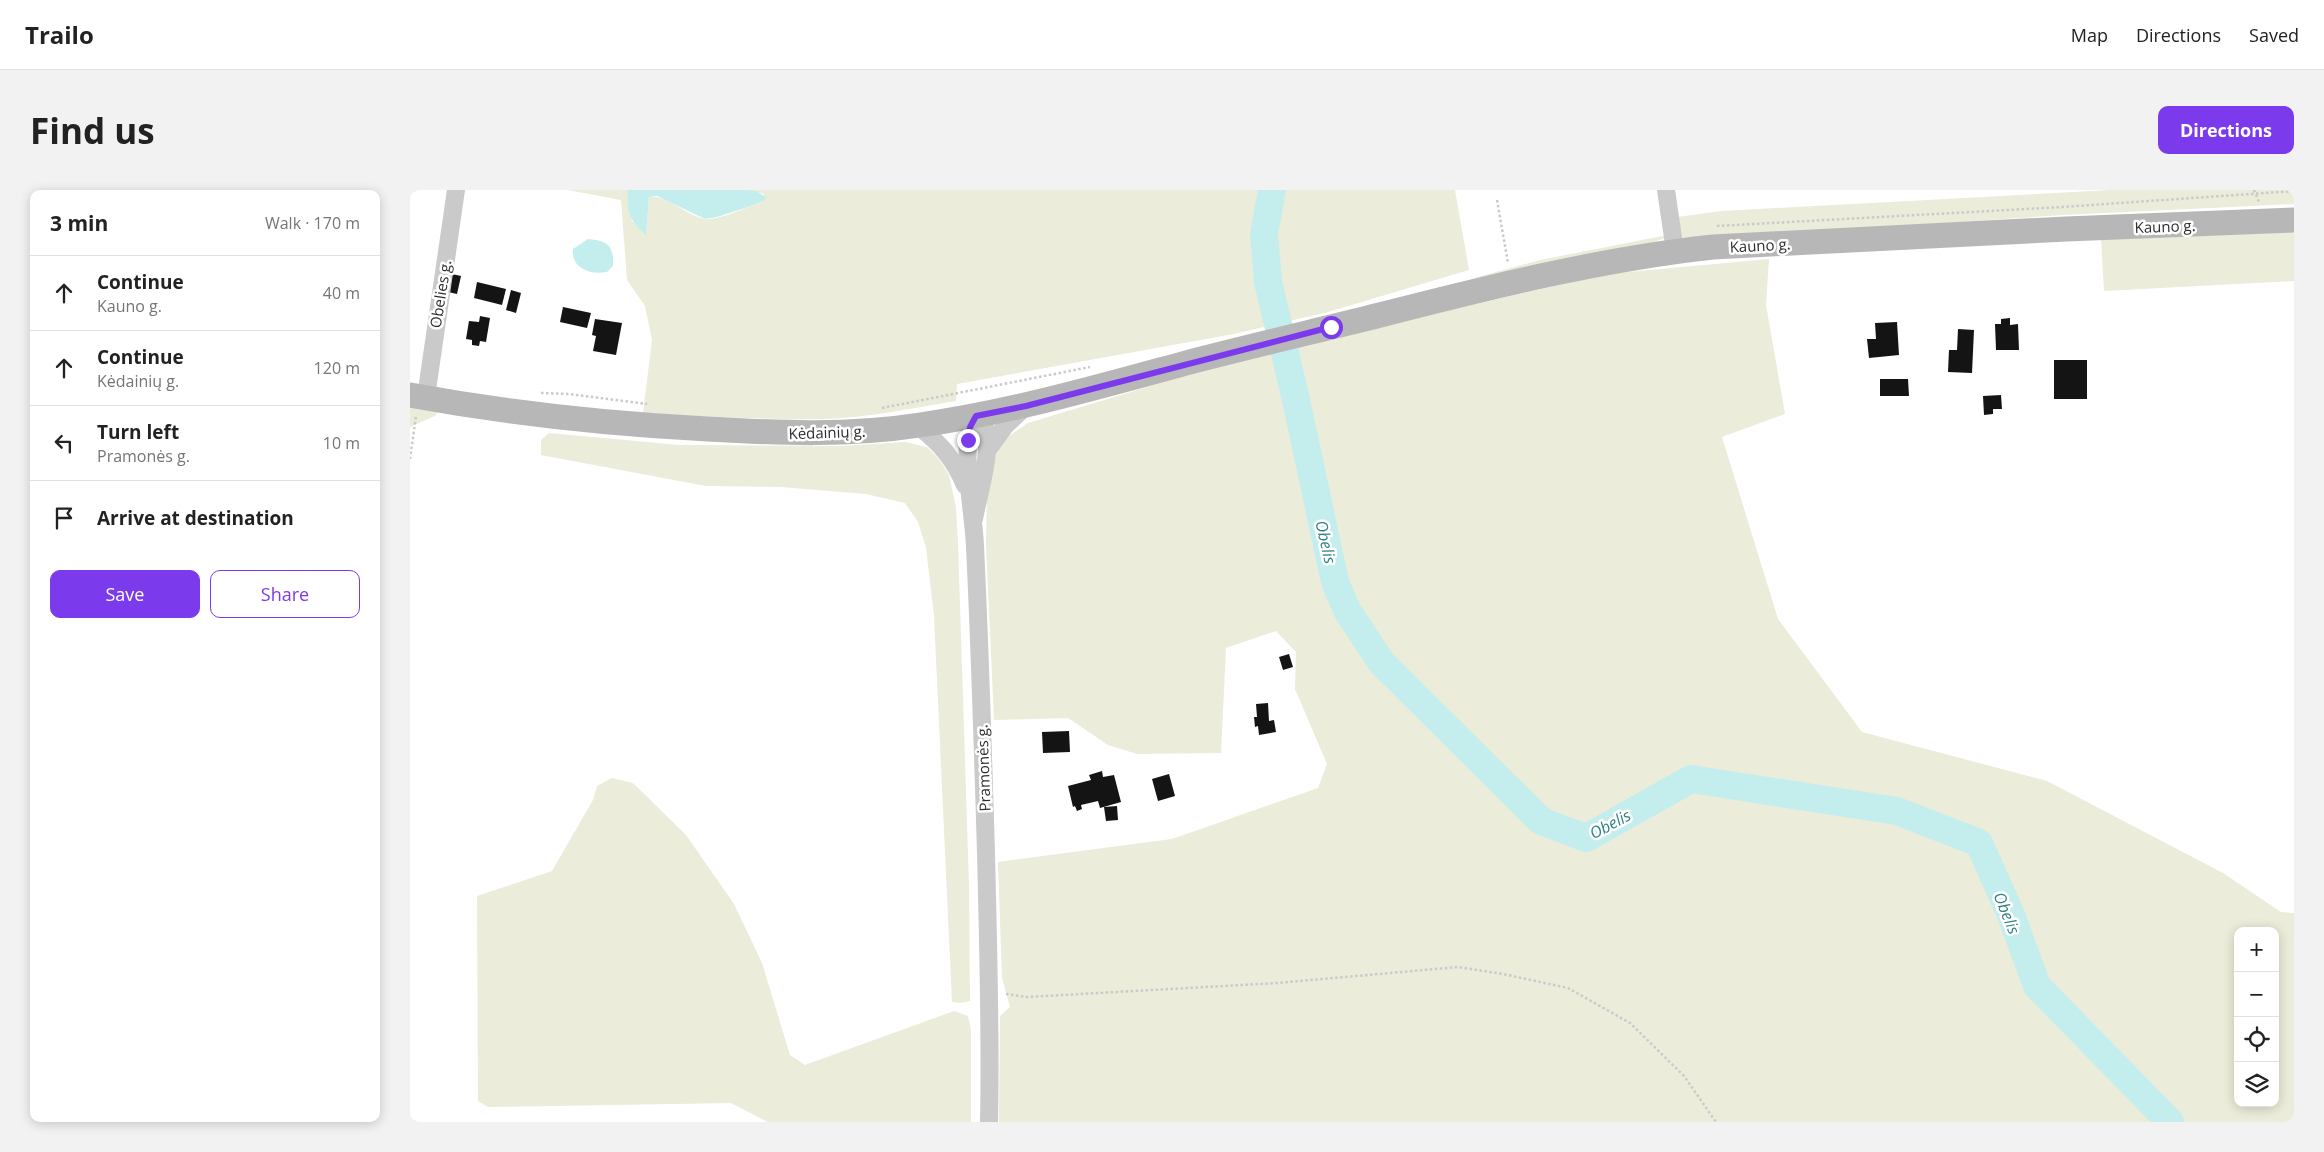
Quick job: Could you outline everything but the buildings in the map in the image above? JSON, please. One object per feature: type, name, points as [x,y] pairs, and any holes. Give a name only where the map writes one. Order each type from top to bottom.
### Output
[{"type":"main road","name":"Kauno g.","points":[[1237,350],[1511,282],[1675,251],[1713,247],[2066,229],[2294,220]]},
{"type":"main road","name":"Kėdainių g.","points":[[418,396],[522,413],[681,428],[794,434],[848,433],[918,426],[1026,406],[1237,350]]},
{"type":"street","name":"Obelies g.","points":[[418,396],[456,190]]},
{"type":"street","points":[[1666,190],[1675,251]]},
{"type":"street","points":[[987,451],[1005,426],[1026,406]]},
{"type":"street","points":[[974,519],[987,451],[987,434],[984,424],[976,416]]},
{"type":"street","name":"Pramonės g.","points":[[976,416],[970,427],[968,468],[974,519],[990,991],[989,1122]]},
{"type":"street","points":[[918,426],[940,442],[958,468],[972,501]]},
{"type":"path","points":[[1497,200],[1511,282]]},
{"type":"path","points":[[879,409],[1090,367]]},
{"type":"path","points":[[535,393],[568,394],[653,404]]},
{"type":"path","points":[[410,459],[416,424],[418,396]]},
{"type":"path","points":[[990,991],[1026,997],[1277,983],[1458,967],[1503,974],[1568,988],[1630,1022],[1684,1076],[1716,1122]]},
{"type":"green space","points":[[568,190],[627,190],[632,221],[646,234],[649,197],[663,199],[697,217],[710,219],[725,216],[764,201],[764,194],[749,190],[1455,190],[1469,270],[1328,312],[1234,334],[957,384],[956,401],[873,415],[823,419],[643,413],[652,340],[645,306],[627,280],[621,200]]},
{"type":"green space","points":[[2111,190],[2294,190],[2294,204],[2063,215],[1714,238],[1687,239],[1673,234],[1670,218],[1721,211]]},
{"type":"green space","points":[[2294,229],[2294,281],[2104,291],[2101,239]]},
{"type":"green space","points":[[1673,234],[1648,245],[1471,279],[1540,260]]},
{"type":"green space","points":[[1769,259],[1766,305],[1785,414],[1722,437],[1778,619],[1862,732],[2047,781],[2223,873],[2281,912],[2294,913],[2294,1122],[999,1122],[1000,1016],[1010,1007],[1002,978],[998,862],[1172,839],[1318,788],[1327,764],[1295,689],[1296,652],[1276,631],[1226,648],[1221,753],[1137,754],[1108,745],[1068,718],[994,720],[986,544],[987,493],[995,456],[1006,438],[1028,423],[1240,359],[1606,274]]},
{"type":"green space","points":[[410,402],[441,408],[435,416],[410,427]]},
{"type":"green space","points":[[549,433],[679,445],[841,446],[905,442],[927,447],[939,459],[949,475],[956,507],[969,885],[970,1001],[952,1002],[934,616],[926,548],[918,522],[905,503],[866,494],[781,487],[706,486],[541,455],[541,440]]},
{"type":"green space","points":[[612,778],[633,783],[686,835],[734,904],[762,963],[790,1055],[805,1065],[954,1011],[968,1016],[971,1030],[971,1122],[768,1122],[731,1103],[488,1107],[478,1101],[477,896],[552,871],[593,800],[597,786]]},
{"type":"water","points":[[627,190],[749,190],[756,191],[766,197],[764,201],[748,207],[705,219],[657,196],[649,197],[646,235],[632,220]]},
{"type":"water","points":[[588,239],[605,243],[611,249],[613,266],[607,272],[601,273],[583,269],[575,261],[573,249]]},
{"type":"waterway","name":"Obelis","points":[[1272,190],[1264,234],[1268,282],[1296,400],[1335,582],[1347,610],[1381,662],[1541,821],[1586,838],[1691,779],[1897,811],[1979,843],[2011,915],[2037,986],[2170,1122]]},
{"type":"route","points":[[968,440],[970,427],[976,416],[1026,406],[1331,327]]}]
